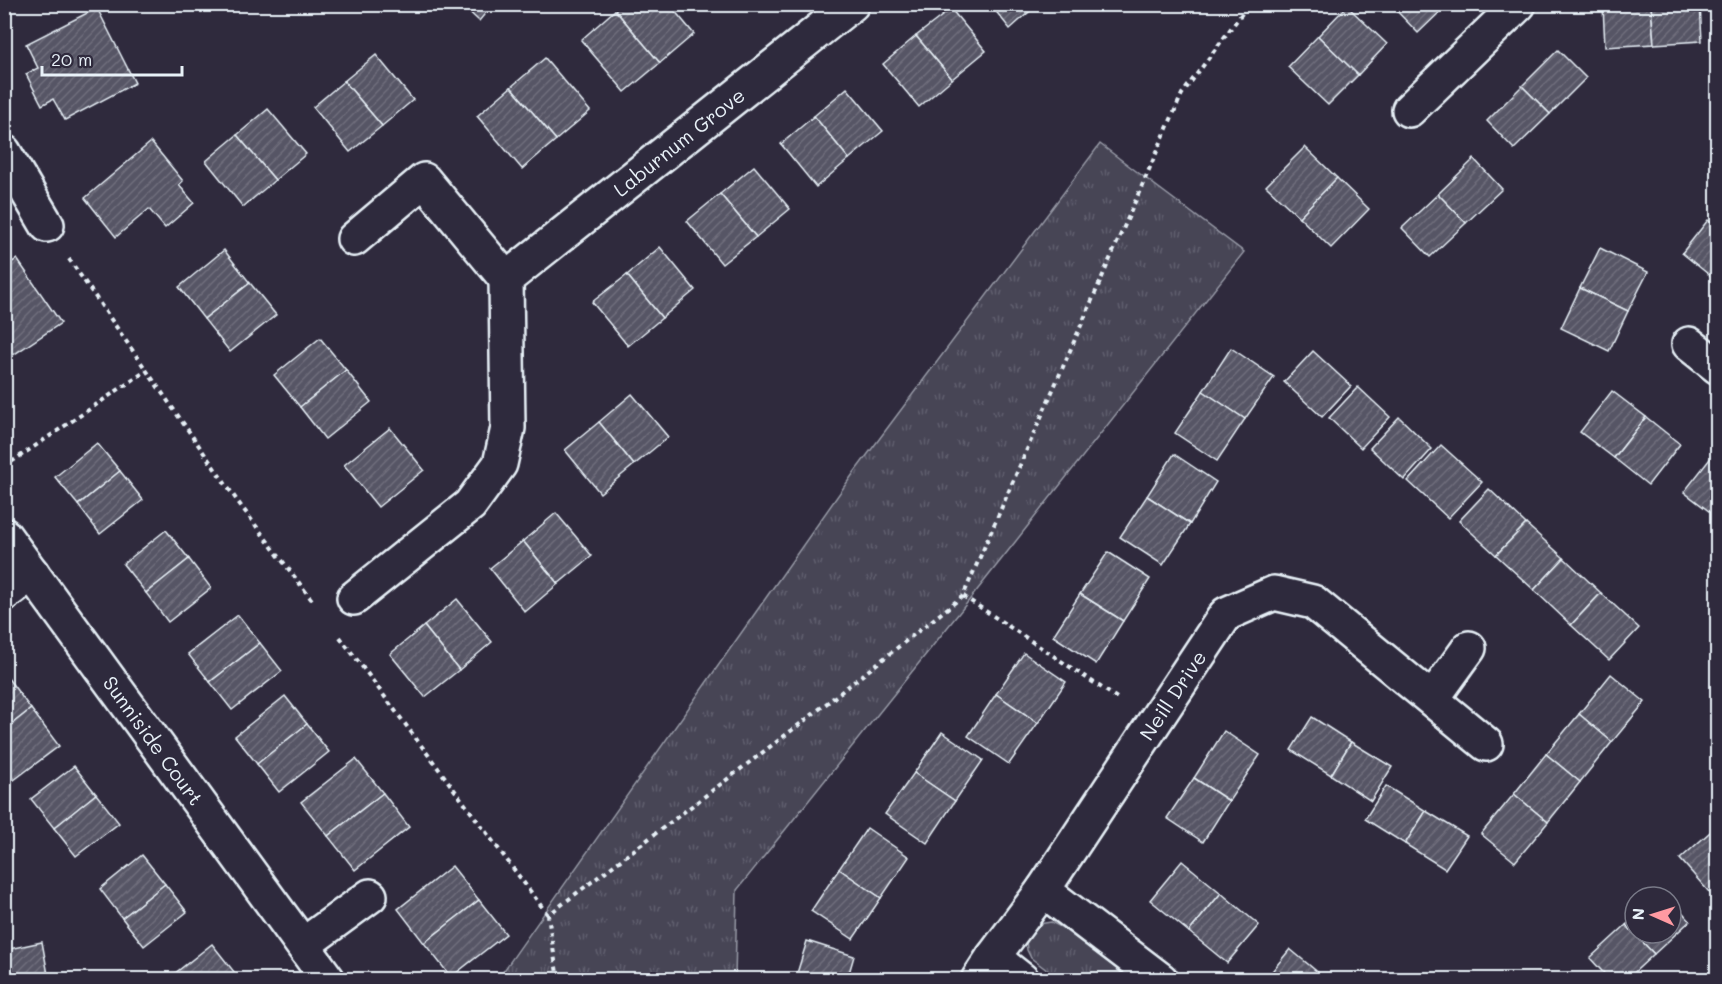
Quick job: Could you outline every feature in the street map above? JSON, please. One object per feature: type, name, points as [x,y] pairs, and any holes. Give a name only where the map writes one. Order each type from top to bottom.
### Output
[{"type":"street","name":"Laburnum Grove","points":[[506,279],[852,4]]},
{"type":"street","points":[[1409,110],[1519,4]]},
{"type":"street","points":[[4,152],[46,225]]},
{"type":"street","points":[[354,239],[424,180],[506,279],[508,428],[500,464],[470,505],[354,598]]},
{"type":"street","points":[[1689,344],[1718,367]]},
{"type":"street","name":"Sunniside Court","points":[[4,535],[328,980]]},
{"type":"street","points":[[4,594],[32,573]]},
{"type":"street","name":"Neill Drive","points":[[986,968],[1043,890],[1226,614],[1274,593],[1313,602],[1486,744]]},
{"type":"street","points":[[1432,699],[1469,648]]},
{"type":"street","points":[[1043,890],[1161,980]]},
{"type":"street","points":[[303,945],[370,896]]},
{"type":"street","points":[[986,968],[1022,980]]},
{"type":"path","points":[[548,915],[808,718],[963,596],[1182,94],[1249,4]]},
{"type":"path","points":[[46,225],[238,502],[314,602]]},
{"type":"path","points":[[4,467],[146,372]]},
{"type":"path","points":[[963,596],[1155,723]]},
{"type":"path","points":[[334,629],[548,915],[558,980]]},
{"type":"green space","points":[[1100,144],[1244,252],[737,890],[735,979],[498,979],[853,474]]},
{"type":"green space","points":[[1051,922],[1130,979],[1059,979],[1031,958],[1027,950],[1026,941],[1030,932],[1039,924]]},
{"type":"building","points":[[461,4],[493,4],[479,21]]},
{"type":"building","points":[[622,4],[669,4],[694,34],[660,63],[615,10]]},
{"type":"building","points":[[990,4],[1038,4],[1010,29]]},
{"type":"building","points":[[1390,4],[1442,4],[1445,7],[1418,33]]},
{"type":"building","points":[[1651,4],[1654,44],[1605,47],[1603,6]]},
{"type":"building","points":[[1651,4],[1700,4],[1702,41],[1654,44]]},
{"type":"building","points":[[1347,6],[1387,44],[1358,75],[1318,36]]},
{"type":"building","points":[[97,8],[135,83],[65,120],[53,99],[42,105],[26,74],[38,68],[26,44]]},
{"type":"building","points":[[951,9],[986,51],[952,79],[916,36]]},
{"type":"building","points":[[615,10],[660,63],[625,92],[581,40]]},
{"type":"building","points":[[916,36],[952,79],[919,107],[883,64]]},
{"type":"building","points":[[1318,36],[1358,75],[1328,105],[1288,67]]},
{"type":"building","points":[[1558,50],[1586,78],[1550,114],[1522,86]]},
{"type":"building","points":[[376,55],[413,100],[382,126],[344,81]]},
{"type":"building","points":[[545,58],[590,111],[556,140],[511,87]]},
{"type":"building","points":[[344,81],[382,126],[350,152],[313,107]]},
{"type":"building","points":[[1522,86],[1550,114],[1514,149],[1487,121]]},
{"type":"building","points":[[511,87],[556,140],[522,169],[477,116]]},
{"type":"building","points":[[847,88],[883,131],[849,159],[814,116]]},
{"type":"building","points":[[268,109],[306,154],[275,180],[237,135]]},
{"type":"building","points":[[814,116],[849,159],[816,187],[781,144]]},
{"type":"building","points":[[237,135],[275,180],[243,207],[206,161]]},
{"type":"building","points":[[151,142],[183,181],[179,185],[194,203],[165,228],[149,209],[116,237],[85,198]]},
{"type":"building","points":[[1305,147],[1337,178],[1299,217],[1266,186]]},
{"type":"building","points":[[1474,159],[1502,189],[1466,223],[1438,194]]},
{"type":"building","points":[[754,166],[790,209],[756,237],[720,194]]},
{"type":"building","points":[[1337,178],[1369,209],[1331,248],[1299,217]]},
{"type":"building","points":[[720,194],[756,237],[722,264],[687,221]]},
{"type":"building","points":[[1438,194],[1466,223],[1430,257],[1402,228]]},
{"type":"building","points":[[1708,220],[1718,228],[1718,282],[1682,253]]},
{"type":"building","points":[[660,247],[695,290],[662,318],[627,275]]},
{"type":"building","points":[[1600,248],[1648,272],[1628,311],[1580,288]]},
{"type":"building","points":[[224,250],[250,283],[204,319],[179,287]]},
{"type":"building","points":[[17,259],[61,323],[4,361],[4,267]]},
{"type":"building","points":[[627,275],[662,318],[628,346],[592,302]]},
{"type":"building","points":[[250,283],[276,315],[230,352],[204,319]]},
{"type":"building","points":[[1580,288],[1628,311],[1609,351],[1561,328]]},
{"type":"building","points":[[320,338],[346,370],[300,407],[274,375]]},
{"type":"building","points":[[1231,348],[1274,377],[1245,419],[1203,391]]},
{"type":"building","points":[[1313,351],[1351,386],[1322,417],[1284,382]]},
{"type":"building","points":[[346,370],[371,402],[325,439],[300,407]]},
{"type":"building","points":[[1358,387],[1390,417],[1361,448],[1329,418]]},
{"type":"building","points":[[1203,391],[1245,419],[1217,461],[1175,433]]},
{"type":"building","points":[[1612,391],[1646,417],[1614,458],[1580,432]]},
{"type":"building","points":[[632,394],[668,437],[634,465],[599,422]]},
{"type":"building","points":[[1399,417],[1432,449],[1404,480],[1370,448]]},
{"type":"building","points":[[1646,417],[1680,444],[1648,485],[1614,458]]},
{"type":"building","points":[[599,422],[634,465],[600,493],[565,450]]},
{"type":"building","points":[[390,428],[424,470],[378,507],[344,465]]},
{"type":"building","points":[[97,443],[120,471],[78,505],[55,477]]},
{"type":"building","points":[[1441,445],[1482,482],[1448,518],[1408,481]]},
{"type":"building","points":[[1718,450],[1718,518],[1684,492]]},
{"type":"building","points":[[1174,454],[1216,482],[1190,524],[1147,496]]},
{"type":"building","points":[[120,471],[143,500],[100,534],[78,505]]},
{"type":"building","points":[[1489,489],[1526,524],[1496,555],[1459,521]]},
{"type":"building","points":[[1147,496],[1190,524],[1163,565],[1120,537]]},
{"type":"building","points":[[556,513],[592,556],[558,584],[523,541]]},
{"type":"building","points":[[1526,524],[1564,558],[1534,590],[1496,555]]},
{"type":"building","points":[[166,530],[189,559],[146,593],[123,564]]},
{"type":"building","points":[[523,541],[558,584],[525,612],[490,568]]},
{"type":"building","points":[[1108,552],[1150,579],[1123,621],[1080,594]]},
{"type":"building","points":[[1564,558],[1601,593],[1571,625],[1534,590]]},
{"type":"building","points":[[189,559],[211,588],[168,622],[146,593]]},
{"type":"building","points":[[1601,593],[1639,628],[1609,660],[1571,625]]},
{"type":"building","points":[[1080,594],[1123,621],[1096,664],[1053,636]]},
{"type":"building","points":[[457,599],[492,642],[459,670],[424,626]]},
{"type":"building","points":[[238,615],[260,643],[210,682],[188,654]]},
{"type":"building","points":[[424,626],[459,670],[425,697],[390,654]]},
{"type":"building","points":[[260,643],[282,671],[232,710],[210,682]]},
{"type":"building","points":[[1024,653],[1066,682],[1038,723],[996,694]]},
{"type":"building","points":[[4,673],[31,709],[4,730]]},
{"type":"building","points":[[1611,674],[1645,702],[1612,742],[1579,714]]},
{"type":"building","points":[[996,694],[1038,723],[1009,764],[968,736]]},
{"type":"building","points":[[285,696],[307,724],[257,764],[235,736]]},
{"type":"building","points":[[31,709],[59,746],[14,780],[4,767],[4,730]]},
{"type":"building","points":[[1579,714],[1612,742],[1580,782],[1546,754]]},
{"type":"building","points":[[1312,717],[1351,742],[1331,775],[1291,750]]},
{"type":"building","points":[[307,724],[329,752],[279,792],[257,764]]},
{"type":"building","points":[[1224,731],[1260,755],[1229,801],[1194,778]]},
{"type":"building","points":[[942,732],[983,760],[955,801],[914,773]]},
{"type":"building","points":[[1351,742],[1392,767],[1371,801],[1331,775]]},
{"type":"building","points":[[1546,754],[1580,782],[1548,822],[1514,794]]},
{"type":"building","points":[[356,759],[383,793],[328,836],[301,802]]},
{"type":"building","points":[[74,766],[96,794],[54,828],[31,799]]},
{"type":"building","points":[[914,773],[955,801],[927,843],[885,814]]},
{"type":"building","points":[[1194,778],[1229,801],[1203,842],[1167,818]]},
{"type":"building","points":[[1386,786],[1426,811],[1405,844],[1365,819]]},
{"type":"building","points":[[383,793],[409,827],[355,870],[328,836]]},
{"type":"building","points":[[96,794],[119,823],[76,856],[54,828]]},
{"type":"building","points":[[1514,794],[1548,822],[1515,862],[1481,834]]},
{"type":"building","points":[[1426,811],[1467,836],[1445,869],[1405,844]]},
{"type":"building","points":[[1718,825],[1718,898],[1716,900],[1680,859]]},
{"type":"building","points":[[867,828],[909,857],[881,898],[839,869]]},
{"type":"building","points":[[142,855],[165,884],[122,918],[100,889]]},
{"type":"building","points":[[1182,861],[1221,893],[1189,932],[1150,900]]},
{"type":"building","points":[[452,866],[479,900],[424,943],[398,909]]},
{"type":"building","points":[[839,869],[881,898],[853,939],[811,911]]},
{"type":"building","points":[[165,884],[187,912],[144,946],[122,918]]},
{"type":"building","points":[[1221,893],[1259,925],[1227,963],[1189,932]]},
{"type":"building","points":[[479,900],[506,934],[451,977],[424,943]]},
{"type":"building","points":[[1683,913],[1690,921],[1683,927]]},
{"type":"building","points":[[1623,928],[1623,945],[1645,945],[1654,954],[1626,980],[1610,980],[1590,958]]},
{"type":"building","points":[[807,941],[854,956],[847,980],[795,980]]},
{"type":"building","points":[[42,942],[49,980],[4,980],[4,950]]},
{"type":"building","points":[[212,944],[235,973],[226,980],[170,980],[169,978]]},
{"type":"building","points":[[1645,945],[1664,945],[1654,954]]},
{"type":"building","points":[[1290,949],[1327,980],[1265,980]]}]
